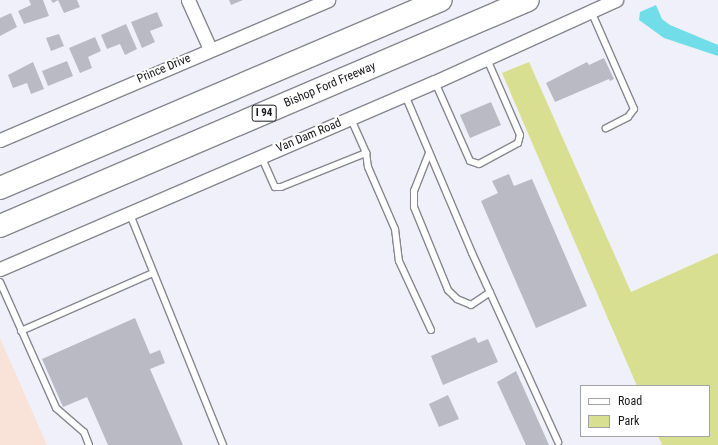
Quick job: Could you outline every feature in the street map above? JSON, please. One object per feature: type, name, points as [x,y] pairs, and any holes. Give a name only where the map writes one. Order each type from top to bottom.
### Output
[{"type":"highway","points":[[0,188],[440,0]]},
{"type":"highway","name":"Bishop Ford Freeway","points":[[0,226],[528,0]]},
{"type":"street","points":[[188,0],[210,50]]},
{"type":"street","name":"Prince Drive","points":[[0,140],[328,0]]},
{"type":"street","name":"Van Dam Road","points":[[0,269],[129,212],[351,119],[616,0]]},
{"type":"lane","points":[[591,11],[634,109],[628,117],[606,128]]},
{"type":"lane","points":[[435,82],[470,161],[479,164],[518,144],[520,135],[487,59]]},
{"type":"lane","points":[[405,95],[490,292],[558,442]]},
{"type":"lane","points":[[351,119],[366,153],[368,167],[395,229],[399,261],[431,330]]},
{"type":"lane","points":[[261,156],[275,187],[281,187],[366,153]]},
{"type":"lane","points":[[429,153],[414,191],[414,207],[448,290],[457,299],[471,305],[490,292]]},
{"type":"lane","points":[[129,212],[223,445]]},
{"type":"lane","points":[[21,331],[153,273]]},
{"type":"lane","points":[[0,282],[56,408],[84,432],[89,445]]},
{"type":"shaded area","points":[[0,338],[47,445],[0,445]]},
{"type":"green space","points":[[529,62],[631,292],[718,253],[718,445],[660,445],[662,444],[658,437],[710,437],[710,385],[637,385],[502,73]]},
{"type":"water","points":[[656,5],[662,19],[670,25],[718,45],[718,56],[664,38],[639,20],[640,12]]},
{"type":"building","points":[[29,0],[43,0],[49,16],[24,24],[18,11],[31,5]]},
{"type":"building","points":[[51,0],[58,0],[53,3]]},
{"type":"building","points":[[58,0],[77,0],[80,7],[64,13]]},
{"type":"building","points":[[229,0],[243,0],[231,5]]},
{"type":"building","points":[[157,12],[163,26],[150,31],[155,42],[142,48],[131,22]]},
{"type":"building","points":[[11,13],[17,27],[0,36],[0,18]]},
{"type":"building","points":[[126,24],[137,49],[125,55],[120,44],[107,49],[101,35]]},
{"type":"building","points":[[59,34],[64,46],[51,51],[46,38]]},
{"type":"building","points":[[95,37],[101,51],[88,57],[92,68],[80,73],[69,48]]},
{"type":"building","points":[[604,58],[614,79],[610,81],[609,79],[555,102],[546,83],[587,62],[589,65]]},
{"type":"building","points":[[67,61],[73,76],[48,86],[42,71]]},
{"type":"building","points":[[33,62],[44,89],[31,94],[27,83],[13,88],[8,75]]},
{"type":"building","points":[[491,102],[501,125],[470,138],[460,115]]},
{"type":"building","points":[[509,174],[514,186],[532,179],[587,306],[536,328],[481,201],[498,193],[492,181]]},
{"type":"building","points":[[135,318],[150,354],[160,350],[165,363],[150,369],[183,445],[108,445],[87,397],[63,407],[42,359]]},
{"type":"building","points":[[475,337],[478,343],[488,339],[498,362],[443,385],[431,356]]},
{"type":"building","points":[[516,371],[549,445],[526,445],[497,382]]},
{"type":"building","points":[[448,395],[459,419],[439,427],[429,404]]}]
